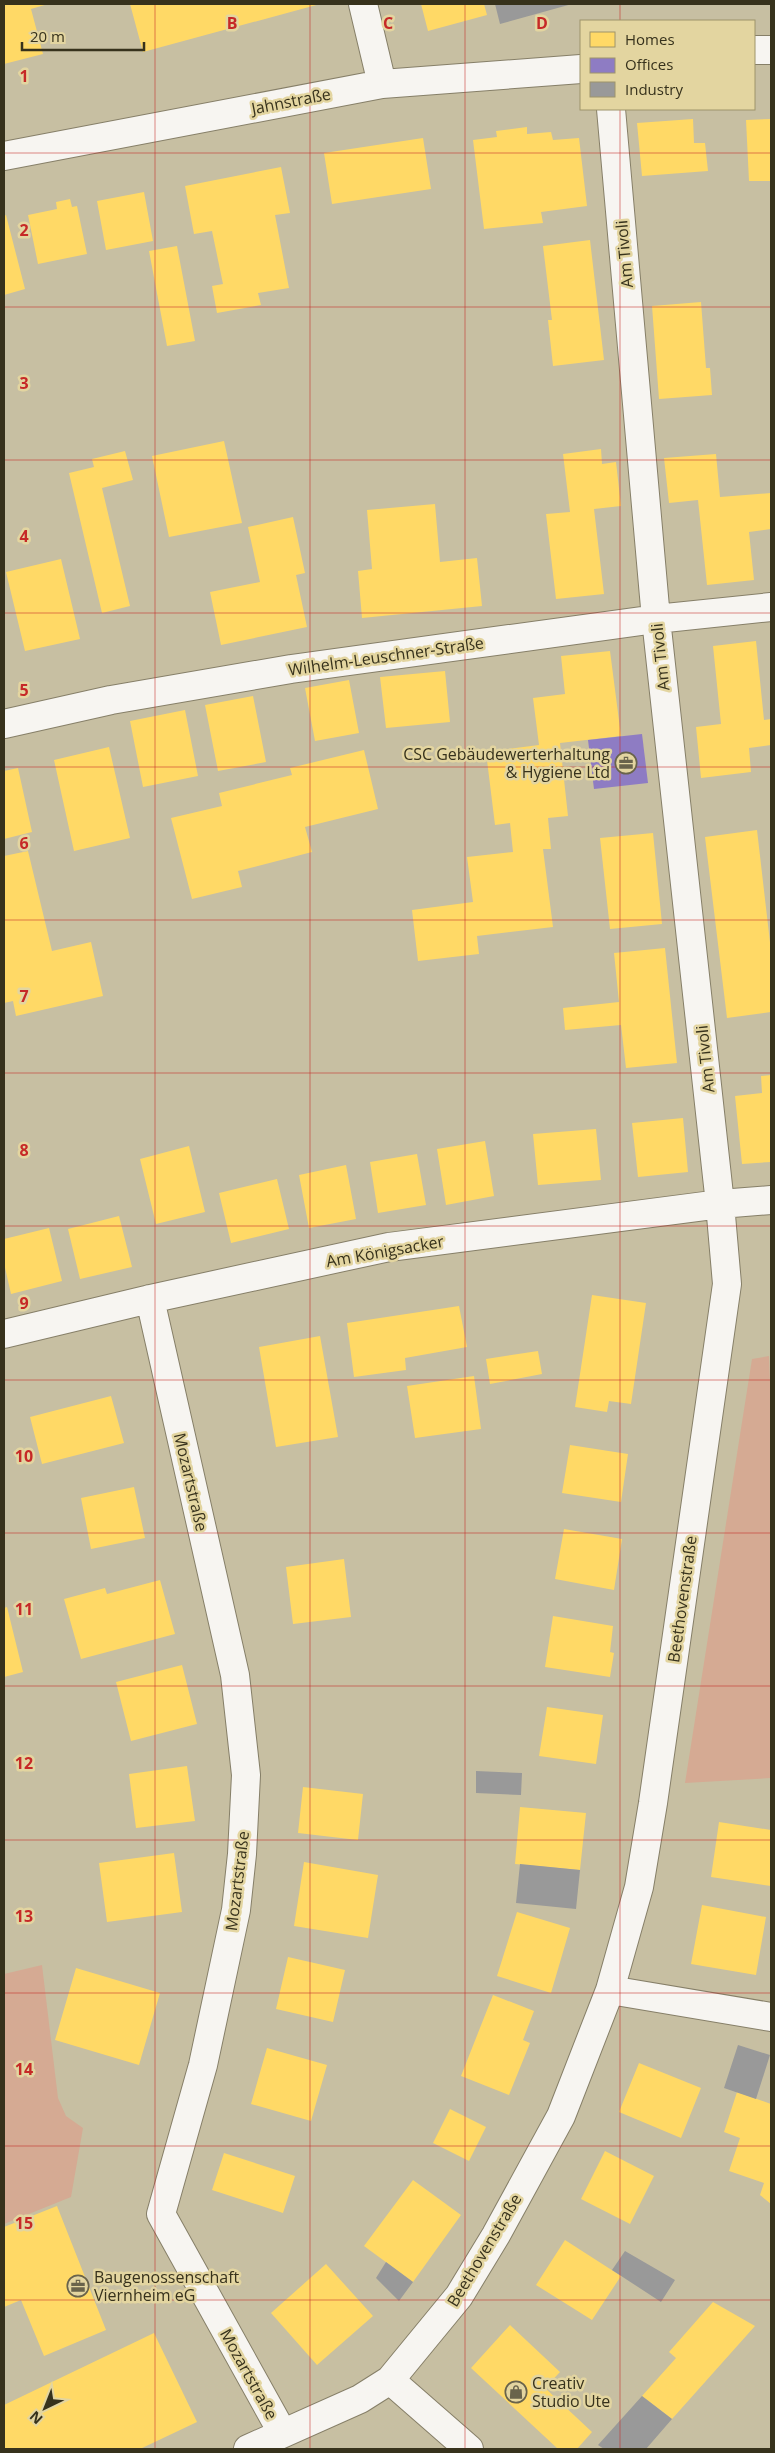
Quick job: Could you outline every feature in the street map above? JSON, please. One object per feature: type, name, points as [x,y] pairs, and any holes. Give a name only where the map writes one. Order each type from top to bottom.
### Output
[{"type":"street","points":[[363,4],[382,84]]},
{"type":"street","points":[[755,50],[771,50]]},
{"type":"street","name":"Jahnstraße","points":[[4,156],[382,84],[580,69]]},
{"type":"street","name":"Am Tivoli","points":[[611,110],[656,619],[720,1204]]},
{"type":"street","name":"Wilhelm-Leuschner-Straße","points":[[4,724],[111,700],[292,669],[656,619],[771,607]]},
{"type":"street","name":"Am Königsacker","points":[[4,1334],[150,1299],[389,1247],[720,1204],[771,1200]]},
{"type":"street","name":"Beethovenstraße","points":[[248,2449],[282,2432],[360,2399],[390,2380],[460,2296],[496,2235],[561,2116],[610,1990],[639,1887],[727,1284],[720,1204]]},
{"type":"street","name":"Mozartstraße","points":[[150,1299],[235,1675],[246,1775],[242,1854],[236,1910],[203,2065],[161,2214],[282,2432]]},
{"type":"street","points":[[610,1990],[771,2017]]},
{"type":"street","points":[[390,2380],[469,2449]]},
{"type":"shaded area","points":[[769,1356],[771,1408],[771,1778],[685,1783],[752,1359]]},
{"type":"shaded area","points":[[42,1965],[58,2098],[66,2116],[83,2128],[71,2197],[4,2224],[4,1974]]},
{"type":"building: Homes","points":[[4,4],[48,4],[31,9],[43,54],[4,64]]},
{"type":"building: Homes","points":[[130,4],[320,4],[143,52]]},
{"type":"building: Homes","points":[[421,4],[484,4],[487,15],[428,31]]},
{"type":"building: Homes","points":[[693,119],[694,143],[705,143],[708,171],[642,176],[637,123]]},
{"type":"building: Homes","points":[[771,119],[771,181],[749,181],[746,120]]},
{"type":"building: Homes","points":[[527,127],[527,134],[551,132],[553,140],[579,138],[587,206],[541,212],[543,223],[484,229],[473,140],[497,137],[496,131]]},
{"type":"building: Homes","points":[[423,138],[431,189],[332,204],[324,153]]},
{"type":"building: Homes","points":[[281,167],[290,213],[275,215],[289,288],[258,293],[261,305],[217,313],[212,286],[223,284],[212,231],[194,234],[185,186]]},
{"type":"building: Homes","points":[[144,192],[153,241],[106,250],[97,201]]},
{"type":"building: Homes","points":[[70,199],[72,207],[77,206],[87,254],[38,264],[28,215],[57,209],[56,202]]},
{"type":"building: Homes","points":[[6,215],[25,289],[4,295],[4,216]]},
{"type":"building: Homes","points":[[590,240],[604,360],[553,366],[548,320],[552,320],[543,246]]},
{"type":"building: Homes","points":[[177,246],[195,341],[167,346],[149,251]]},
{"type":"building: Homes","points":[[701,302],[706,368],[710,368],[712,395],[659,399],[652,306]]},
{"type":"building: Homes","points":[[224,441],[242,523],[169,537],[152,456]]},
{"type":"building: Homes","points":[[601,449],[602,464],[616,462],[621,506],[594,509],[604,594],[556,599],[546,514],[570,512],[563,454]]},
{"type":"building: Homes","points":[[125,451],[133,480],[102,488],[130,606],[102,613],[69,473],[94,467],[92,459]]},
{"type":"building: Homes","points":[[716,454],[720,497],[771,493],[771,529],[749,532],[754,580],[707,585],[698,500],[669,503],[664,458]]},
{"type":"building: Homes","points":[[435,504],[440,562],[477,558],[482,606],[362,618],[358,571],[372,569],[367,510]]},
{"type":"building: Homes","points":[[293,517],[305,573],[296,575],[307,627],[221,645],[210,592],[260,582],[248,527]]},
{"type":"building: Homes","points":[[61,559],[80,639],[25,651],[6,572]]},
{"type":"building: Homes","points":[[756,641],[764,720],[771,719],[771,745],[749,748],[751,772],[701,778],[696,727],[721,724],[713,646]]},
{"type":"building: Homes","points":[[610,651],[621,736],[560,743],[568,816],[548,818],[551,849],[543,849],[553,927],[477,936],[479,954],[418,961],[412,910],[473,902],[467,857],[513,852],[510,823],[495,825],[486,752],[539,745],[533,698],[565,694],[561,656]]},
{"type":"building: Homes","points":[[445,671],[450,722],[386,728],[380,677]]},
{"type":"building: Homes","points":[[349,680],[359,733],[315,741],[305,688]]},
{"type":"building: Homes","points":[[253,696],[266,762],[218,771],[205,705]]},
{"type":"building: Homes","points":[[185,710],[198,776],[143,787],[130,721]]},
{"type":"building: Homes","points":[[109,747],[130,838],[74,851],[54,760]]},
{"type":"building: Homes","points":[[364,750],[378,809],[305,827],[312,852],[238,871],[242,887],[192,899],[171,818],[222,806],[219,793],[292,775],[290,768]]},
{"type":"building: Homes","points":[[18,768],[32,832],[4,839],[4,771]]},
{"type":"building: Homes","points":[[757,830],[771,951],[771,1012],[727,1018],[705,837]]},
{"type":"building: Homes","points":[[653,833],[662,924],[610,929],[600,838]]},
{"type":"building: Homes","points":[[28,851],[52,951],[91,942],[103,996],[16,1016],[13,1001],[4,1003],[4,856]]},
{"type":"building: Homes","points":[[665,948],[677,1063],[626,1068],[621,1025],[565,1030],[563,1008],[619,1002],[614,953]]},
{"type":"building: Homes","points":[[771,1075],[771,1162],[742,1164],[735,1096],[762,1093],[761,1076]]},
{"type":"building: Homes","points":[[683,1118],[688,1172],[638,1177],[632,1123]]},
{"type":"building: Homes","points":[[596,1129],[601,1180],[538,1185],[533,1134]]},
{"type":"building: Homes","points":[[485,1141],[494,1196],[446,1205],[437,1149]]},
{"type":"building: Homes","points":[[189,1146],[205,1212],[156,1224],[140,1159]]},
{"type":"building: Homes","points":[[417,1154],[426,1205],[378,1213],[370,1162]]},
{"type":"building: Homes","points":[[346,1165],[356,1219],[309,1228],[299,1175]]},
{"type":"building: Homes","points":[[277,1179],[289,1229],[231,1243],[219,1193]]},
{"type":"building: Homes","points":[[119,1216],[132,1267],[80,1279],[68,1229]]},
{"type":"building: Homes","points":[[49,1228],[62,1281],[11,1294],[4,1263],[4,1239]]},
{"type":"building: Homes","points":[[592,1295],[646,1303],[631,1404],[609,1401],[607,1412],[575,1407]]},
{"type":"building: Homes","points":[[459,1306],[467,1347],[405,1358],[406,1370],[354,1377],[347,1323]]},
{"type":"building: Homes","points":[[320,1336],[338,1437],[276,1447],[259,1347]]},
{"type":"building: Homes","points":[[538,1351],[542,1374],[490,1384],[486,1359]]},
{"type":"building: Homes","points":[[474,1376],[481,1429],[415,1438],[407,1386]]},
{"type":"building: Homes","points":[[111,1396],[124,1443],[42,1464],[30,1417]]},
{"type":"building: Homes","points":[[570,1445],[628,1454],[621,1502],[562,1493]]},
{"type":"building: Homes","points":[[134,1487],[145,1538],[91,1549],[81,1498]]},
{"type":"building: Homes","points":[[564,1529],[622,1539],[614,1590],[555,1579]]},
{"type":"building: Homes","points":[[344,1559],[351,1617],[293,1624],[286,1567]]},
{"type":"building: Homes","points":[[160,1580],[175,1634],[81,1659],[64,1599],[105,1588],[107,1594]]},
{"type":"building: Homes","points":[[7,1607],[23,1672],[4,1677],[4,1608]]},
{"type":"building: Homes","points":[[553,1616],[613,1626],[610,1652],[614,1653],[610,1677],[545,1667]]},
{"type":"building: Homes","points":[[182,1665],[197,1724],[131,1741],[116,1682]]},
{"type":"building: Homes","points":[[547,1707],[603,1715],[596,1764],[539,1756]]},
{"type":"building: Homes","points":[[187,1766],[195,1821],[136,1828],[129,1774]]},
{"type":"building: Homes","points":[[303,1787],[363,1794],[358,1840],[298,1833]]},
{"type":"building: Homes","points":[[520,1807],[586,1813],[580,1870],[515,1864]]},
{"type":"building: Homes","points":[[719,1822],[771,1830],[771,1886],[711,1877]]},
{"type":"building: Homes","points":[[174,1853],[182,1912],[107,1922],[99,1863]]},
{"type":"building: Homes","points":[[304,1862],[378,1875],[368,1938],[294,1926]]},
{"type":"building: Homes","points":[[702,1905],[766,1917],[756,1975],[691,1964]]},
{"type":"building: Homes","points":[[517,1912],[570,1928],[551,1993],[497,1976]]},
{"type":"building: Homes","points":[[288,1957],[345,1970],[333,2022],[276,2009]]},
{"type":"building: Homes","points":[[76,1968],[160,1993],[139,2065],[55,2040]]},
{"type":"building: Homes","points":[[493,1995],[534,2011],[523,2040],[530,2043],[509,2095],[461,2076]]},
{"type":"building: Homes","points":[[267,2048],[327,2065],[311,2121],[251,2104]]},
{"type":"building: Homes","points":[[639,2063],[701,2088],[681,2138],[619,2112]]},
{"type":"building: Homes","points":[[737,2092],[771,2104],[771,2204],[760,2195],[764,2183],[729,2171],[740,2138],[724,2132]]},
{"type":"building: Homes","points":[[450,2109],[486,2127],[469,2161],[433,2143]]},
{"type":"building: Homes","points":[[605,2151],[654,2176],[630,2224],[581,2199]]},
{"type":"building: Homes","points":[[224,2153],[295,2176],[283,2213],[212,2190]]},
{"type":"building: Homes","points":[[413,2180],[461,2215],[413,2282],[364,2246]]},
{"type":"building: Homes","points":[[57,2206],[106,2330],[44,2356],[21,2300],[4,2307],[4,2227]]},
{"type":"building: Homes","points":[[565,2240],[621,2276],[592,2320],[536,2285]]},
{"type":"building: Homes","points":[[326,2264],[373,2316],[317,2365],[271,2313]]},
{"type":"building: Homes","points":[[713,2302],[755,2326],[672,2419],[642,2396],[676,2358],[669,2352]]},
{"type":"building: Homes","points":[[510,2325],[560,2372],[545,2388],[592,2432],[577,2449],[558,2449],[471,2368]]},
{"type":"building: Homes","points":[[154,2333],[197,2422],[140,2449],[4,2449],[4,2405]]},
{"type":"building: Offices","points":[[642,734],[648,783],[594,789],[588,740]]},
{"type":"building: Industry","points":[[495,4],[572,4],[500,24]]},
{"type":"building: Industry","points":[[476,1771],[522,1773],[521,1795],[476,1793]]},
{"type":"building: Industry","points":[[520,1864],[580,1870],[576,1909],[516,1903]]},
{"type":"building: Industry","points":[[738,2045],[770,2055],[756,2099],[724,2088]]},
{"type":"building: Industry","points":[[625,2251],[675,2280],[661,2302],[612,2270]]},
{"type":"building: Industry","points":[[386,2262],[413,2282],[399,2301],[376,2278]]},
{"type":"building: Industry","points":[[642,2396],[672,2419],[646,2449],[604,2449],[598,2445]]},
{"type":"place","name":"CSC Gebäudewerterhaltung & Hygiene Ltd","points":[[626,763]]},
{"type":"place","name":"Baugenossenschaft Viernheim eG","points":[[78,2286]]},
{"type":"place","name":"Creativ Studio Ute","points":[[516,2392]]}]
